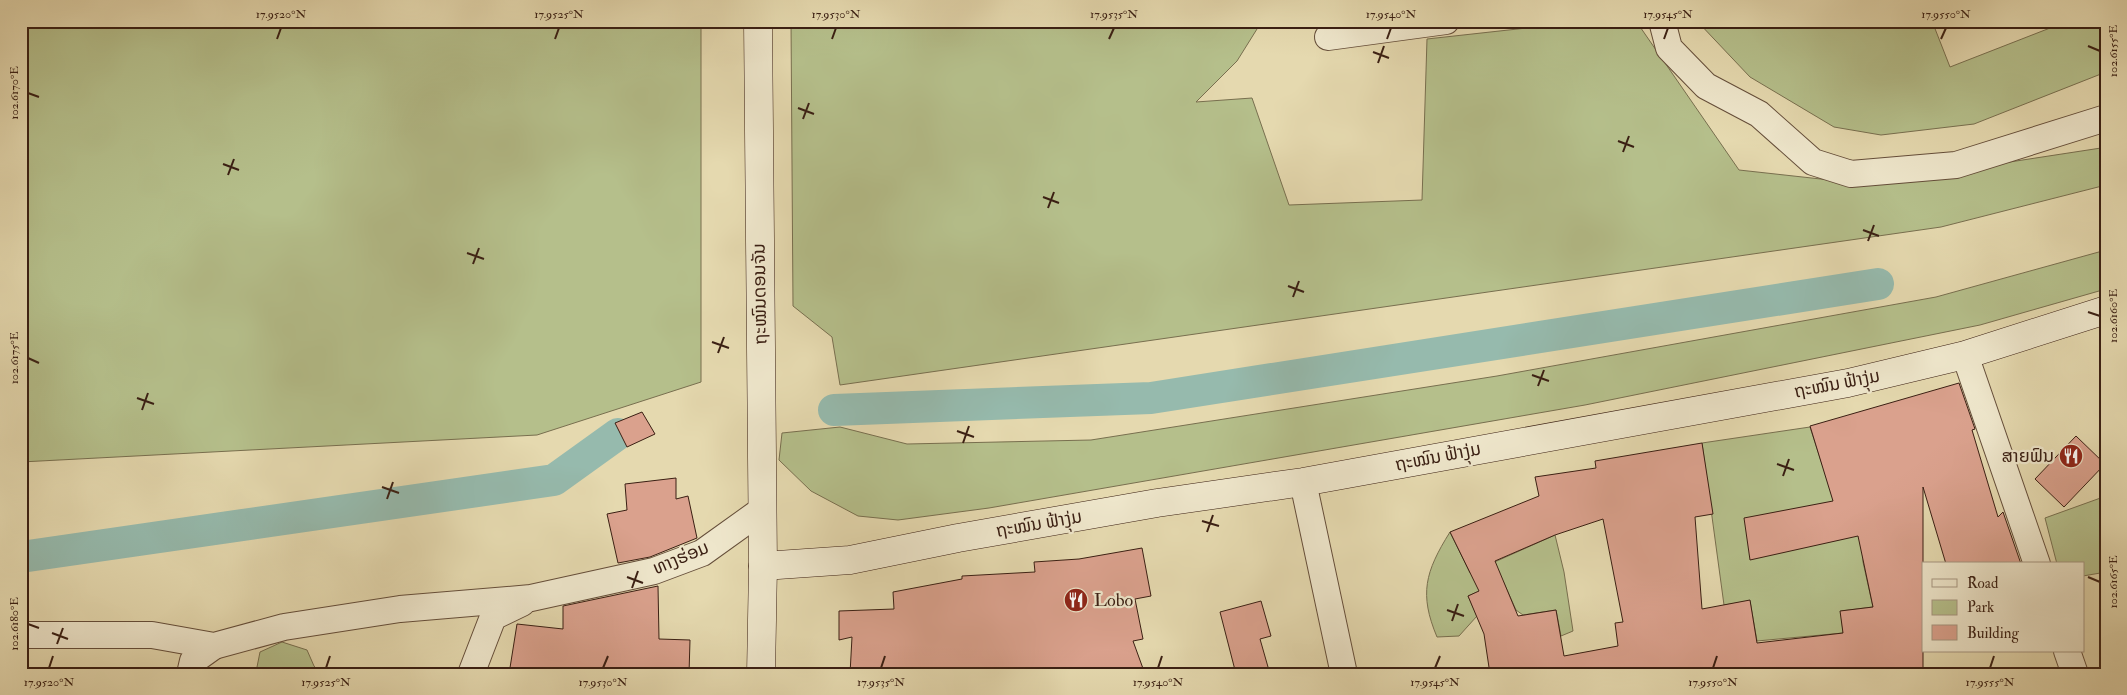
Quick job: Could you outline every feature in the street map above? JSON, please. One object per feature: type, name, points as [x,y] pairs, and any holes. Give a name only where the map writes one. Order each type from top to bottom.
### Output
[{"type":"street","name":"ຖະໝົນດອນຈັນ","points":[[758,21],[764,566],[762,674]]},
{"type":"street","points":[[1328,37],[1446,21]]},
{"type":"street","points":[[1662,21],[1669,48],[1706,86],[1759,114],[1812,162],[1851,174],[1956,164],[2106,118]]},
{"type":"street","name":"ຖະໝົນ ຟ້າງຸ່ມ","points":[[764,566],[850,560],[958,538],[1147,505],[1303,482],[1580,430],[1848,383],[1965,355],[2106,310]]},
{"type":"street","points":[[1965,355],[2036,562]]},
{"type":"street","points":[[1303,482],[1344,674]]},
{"type":"street","name":"ທາງຮ່ອມ","points":[[532,598],[654,572],[702,553],[762,510]]},
{"type":"street","points":[[190,674],[192,661],[214,646],[284,628],[400,608],[532,598]]},
{"type":"street","points":[[472,674],[494,617],[532,598]]},
{"type":"street","points":[[21,635],[152,634],[214,646]]},
{"type":"street","points":[[2067,652],[2074,674]]},
{"type":"green space","points":[[22,21],[701,21],[701,382],[537,435],[21,462]]},
{"type":"green space","points":[[791,21],[1262,21],[1237,61],[1196,102],[1252,98],[1289,205],[1422,200],[1427,39],[1590,21],[1636,21],[1739,170],[1866,184],[2101,148],[2106,159],[2106,185],[1941,227],[840,385],[832,337],[793,306]]},
{"type":"green space","points":[[1697,21],[1932,21],[1950,67],[2068,21],[2106,21],[2106,72],[1974,124],[1881,135],[1834,127],[1750,77]]},
{"type":"green space","points":[[2106,250],[2106,289],[1980,325],[1585,405],[989,508],[898,520],[858,516],[811,491],[779,460],[782,433],[840,427],[907,444],[1091,440],[1497,376],[1936,297]]},
{"type":"green space","points":[[1810,427],[1822,464],[1863,545],[1863,562],[1873,607],[1841,611],[1843,633],[1757,641],[1750,601],[1724,605],[1702,443]]},
{"type":"green space","points":[[2106,496],[2106,572],[2084,576],[2084,562],[2056,562],[2045,518]]},
{"type":"green space","points":[[1450,532],[1470,573],[1555,535],[1564,572],[1573,631],[1561,636],[1556,610],[1523,615],[1516,610],[1503,581],[1468,596],[1477,616],[1459,636],[1437,637],[1428,608],[1427,583],[1435,559]]},
{"type":"green space","points":[[282,642],[307,650],[314,666],[321,674],[256,672],[260,652]]},
{"type":"building","points":[[1959,383],[1975,429],[1972,430],[1998,517],[2003,512],[2020,562],[1945,562],[1923,487],[1923,674],[1490,674],[1484,634],[1468,596],[1479,591],[1450,532],[1539,496],[1535,477],[1596,468],[1595,461],[1702,443],[1713,514],[1695,517],[1702,609],[1750,600],[1757,643],[1843,633],[1840,611],[1873,607],[1858,536],[1750,560],[1744,518],[1833,501],[1810,426]],"holes":[[[1603,519],[1623,622],[1615,623],[1618,646],[1564,656],[1556,610],[1518,616],[1495,561],[1555,535]]]},
{"type":"building","points":[[642,412],[655,434],[627,447],[615,423]]},
{"type":"building","points":[[2076,436],[2105,464],[2064,507],[2035,479]]},
{"type":"building","points":[[676,478],[676,499],[688,496],[697,538],[650,557],[618,563],[607,514],[627,510],[625,484]]},
{"type":"building","points":[[1142,548],[1151,596],[1135,599],[1143,639],[1133,641],[1145,674],[850,674],[852,637],[839,640],[839,611],[894,609],[893,592],[962,579],[962,576],[1035,572],[1034,562],[1079,559]]},
{"type":"building","points":[[658,586],[659,639],[690,640],[689,674],[509,674],[517,624],[563,629],[563,606]]},
{"type":"building","points":[[1261,601],[1271,636],[1260,639],[1270,674],[1236,674],[1220,612]]},
{"type":"waterway","points":[[834,410],[1151,398],[1878,284]]},
{"type":"waterway","points":[[21,557],[554,480],[618,434]]},
{"type":"place","name":"ສາຍຟົນ","points":[[2071,456]]},
{"type":"place","name":"Lobo","points":[[1076,600]]}]
